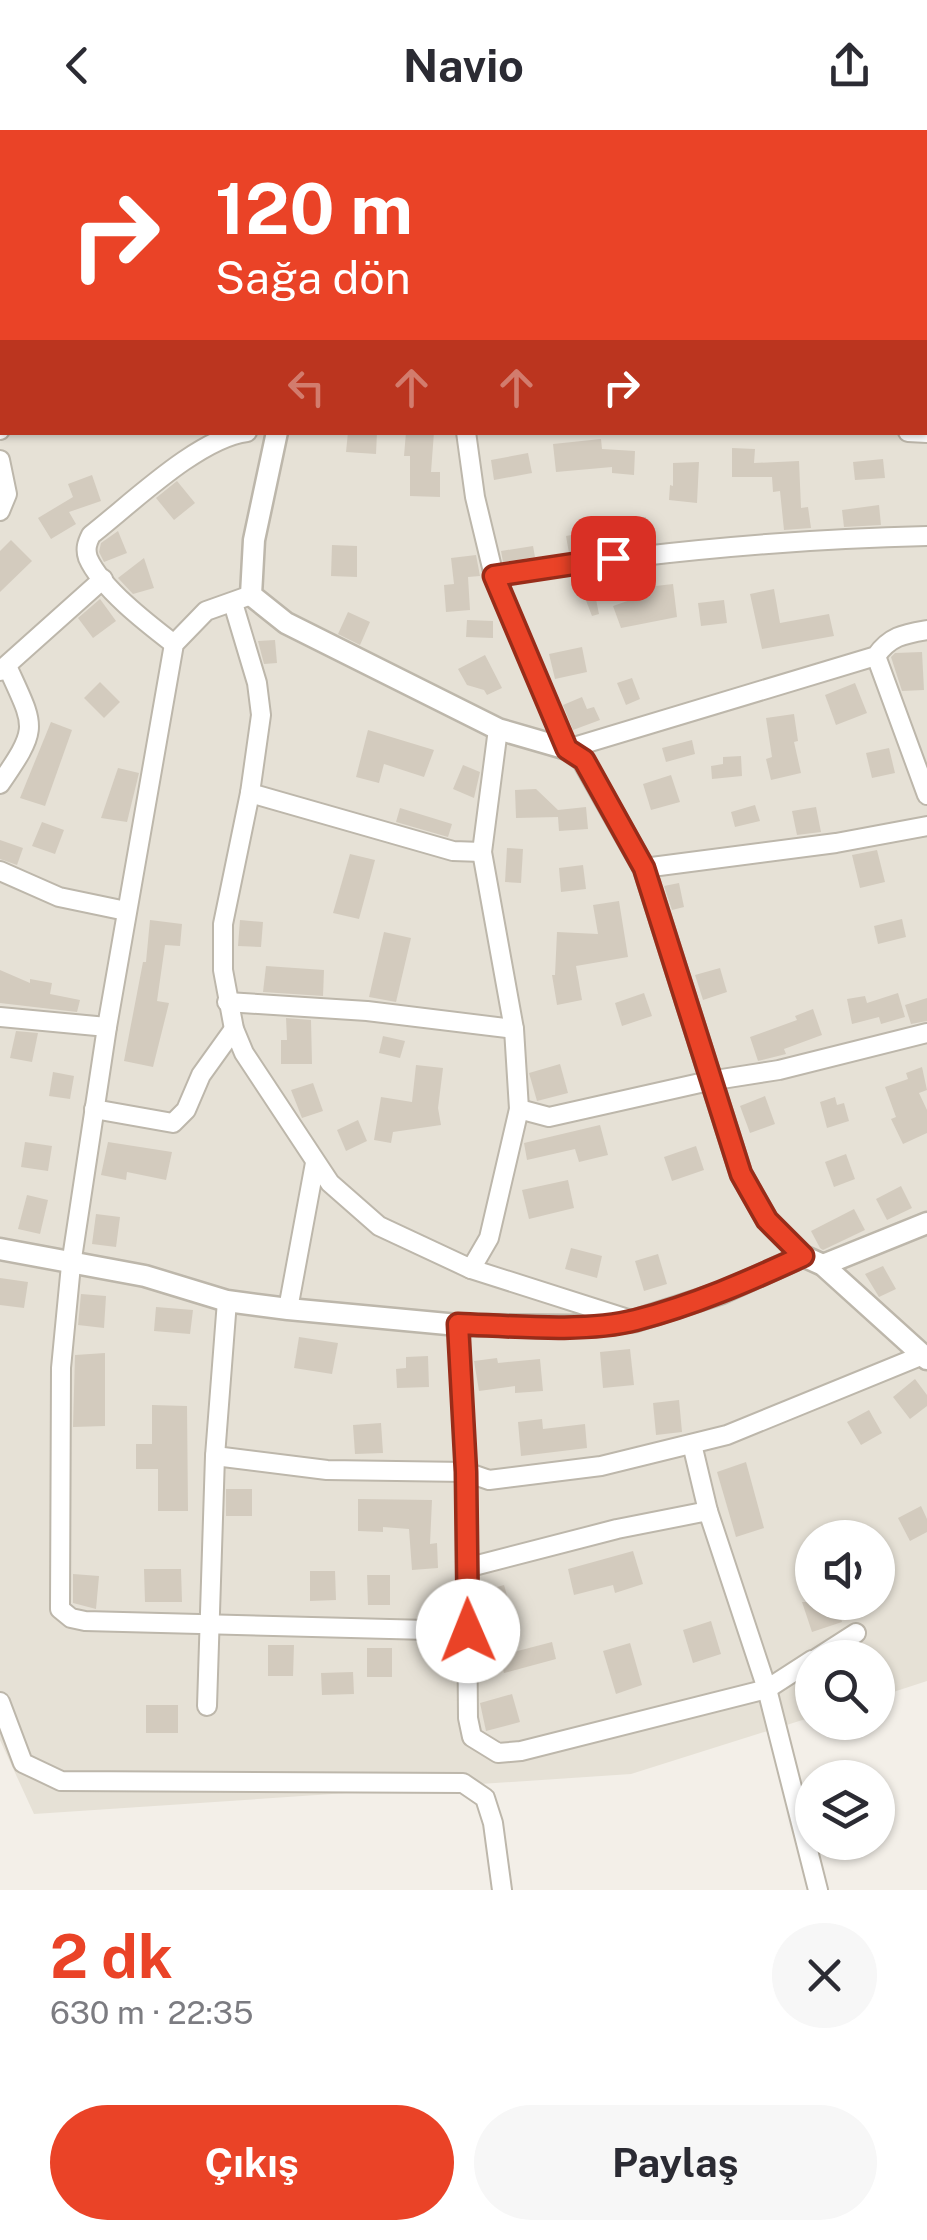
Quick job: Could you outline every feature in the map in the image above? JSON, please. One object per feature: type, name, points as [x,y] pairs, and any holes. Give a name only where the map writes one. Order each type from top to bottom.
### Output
[{"type":"street","points":[[174,644],[102,579],[88,558],[86,546],[91,535],[208,444],[230,435]]},
{"type":"street","points":[[277,435],[242,599],[260,715],[250,793],[222,924],[222,970],[234,1030],[244,1053],[330,1184],[380,1226],[472,1269],[634,1321]]},
{"type":"street","points":[[466,435],[494,576],[567,749]]},
{"type":"street","points":[[0,460],[7,494],[0,511]]},
{"type":"street","points":[[494,576],[613,558],[719,548],[927,536]]},
{"type":"street","points":[[0,784],[28,744],[30,717],[3,668],[102,579]]},
{"type":"street","points":[[215,1456],[327,1470],[466,1472],[490,1480],[601,1466],[727,1435],[925,1357],[823,1265],[803,1256],[767,1220],[741,1174],[644,868],[584,760],[567,749],[498,729],[242,599],[206,611],[174,644],[126,911],[71,1265],[61,1368],[60,1610],[85,1621],[468,1631]]},
{"type":"street","points":[[567,749],[876,656],[885,643],[901,634],[927,630]]},
{"type":"street","points":[[876,656],[920,754],[927,795]]},
{"type":"street","points":[[472,1269],[489,1238],[519,1109],[514,1029],[482,852],[498,729]]},
{"type":"street","points":[[250,793],[454,851],[482,852]]},
{"type":"street","points":[[644,868],[836,844],[927,826]]},
{"type":"street","points":[[0,871],[59,898],[126,911]]},
{"type":"street","points":[[227,1002],[367,1011],[514,1029]]},
{"type":"street","points":[[0,1017],[107,1027]]},
{"type":"street","points":[[94,1108],[173,1122],[186,1110],[201,1075],[234,1030]]},
{"type":"street","points":[[519,1109],[549,1117],[709,1081],[779,1070],[927,1033]]},
{"type":"street","points":[[288,1309],[315,1163]]},
{"type":"street","points":[[823,1265],[927,1223]]},
{"type":"street","points":[[0,1249],[145,1276],[227,1300],[288,1309],[458,1324],[571,1326],[634,1321],[721,1293],[803,1256]]},
{"type":"street","points":[[207,1706],[215,1456],[227,1300]]},
{"type":"street","points":[[458,1324],[466,1472],[468,1718],[472,1737],[498,1753],[522,1751],[767,1689],[795,1672]]},
{"type":"street","points":[[692,1444],[708,1511],[767,1689],[818,1890]]},
{"type":"street","points":[[466,1568],[617,1529],[708,1511]]},
{"type":"street","points":[[845,1640],[856,1633]]},
{"type":"street","points":[[0,1702],[22,1763],[61,1781],[463,1783],[486,1798],[502,1890]]},
{"type":"shaded area","points":[[0,435],[927,435],[927,1681],[895,1691],[895,1640],[795,1640],[795,1722],[631,1774],[34,1814],[0,1740]]},
{"type":"building","points":[[348,435],[377,435],[376,454],[346,452]]},
{"type":"building","points":[[406,435],[434,435],[431,472],[440,472],[440,497],[410,496],[410,456],[404,456]]},
{"type":"building","points":[[601,439],[602,449],[635,451],[634,475],[612,473],[612,467],[556,472],[553,444]]},
{"type":"building","points":[[732,448],[755,449],[754,463],[799,461],[801,508],[808,507],[811,528],[784,530],[780,491],[773,492],[772,477],[732,477]]},
{"type":"building","points":[[528,453],[532,473],[494,480],[491,460]]},
{"type":"building","points":[[883,459],[885,478],[855,480],[853,462]]},
{"type":"building","points":[[699,462],[697,503],[669,500],[673,463]]},
{"type":"building","points":[[92,475],[101,501],[69,512],[76,524],[51,539],[38,518],[73,497],[68,484]]},
{"type":"building","points":[[177,481],[195,503],[174,520],[156,498]]},
{"type":"building","points":[[879,505],[881,525],[844,527],[842,510]]},
{"type":"building","points":[[646,517],[649,543],[569,553],[566,536],[599,530],[598,523]]},
{"type":"building","points":[[118,531],[127,553],[104,562],[99,552],[101,543]]},
{"type":"building","points":[[11,540],[32,561],[0,592],[0,551]]},
{"type":"building","points":[[332,545],[357,546],[357,577],[331,576]]},
{"type":"building","points":[[533,546],[535,557],[503,562],[501,551]]},
{"type":"building","points":[[476,555],[480,576],[468,577],[470,610],[446,612],[444,585],[454,584],[451,558]]},
{"type":"building","points":[[144,558],[154,588],[133,594],[118,578]]},
{"type":"building","points":[[591,575],[599,614],[592,616],[582,590],[575,592],[573,577]]},
{"type":"building","points":[[673,584],[677,617],[621,628],[613,606],[648,594],[647,587]]},
{"type":"building","points":[[774,589],[780,623],[829,614],[834,636],[762,649],[750,594]]},
{"type":"building","points":[[100,599],[116,621],[93,638],[78,618]]},
{"type":"building","points":[[724,600],[727,623],[701,626],[698,603]]},
{"type":"building","points":[[348,612],[370,622],[360,645],[338,634]]},
{"type":"building","points":[[467,620],[493,621],[493,638],[466,637]]},
{"type":"building","points":[[275,640],[277,663],[264,664],[258,641]]},
{"type":"building","points":[[582,647],[587,672],[555,679],[549,654]]},
{"type":"building","points":[[922,652],[924,690],[902,691],[891,657],[895,653]]},
{"type":"building","points":[[485,655],[502,688],[487,695],[484,690],[467,685],[458,669]]},
{"type":"building","points":[[632,678],[640,699],[626,705],[617,683]]},
{"type":"building","points":[[100,682],[120,702],[104,718],[84,698]]},
{"type":"building","points":[[855,683],[867,713],[836,725],[825,695]]},
{"type":"building","points":[[582,697],[587,709],[594,707],[600,720],[573,730],[563,705]]},
{"type":"building","points":[[794,714],[798,741],[794,742],[801,773],[771,780],[766,759],[772,757],[766,718]]},
{"type":"building","points":[[51,722],[72,730],[45,806],[20,798]]},
{"type":"building","points":[[368,730],[434,750],[424,777],[384,764],[379,783],[356,777]]},
{"type":"building","points":[[692,740],[695,754],[666,762],[662,748]]},
{"type":"building","points":[[889,748],[895,773],[872,778],[866,753]]},
{"type":"building","points":[[741,756],[742,776],[712,779],[711,766],[723,764],[723,757]]},
{"type":"building","points":[[463,765],[480,772],[474,798],[453,789]]},
{"type":"building","points":[[118,768],[139,773],[127,822],[101,818]]},
{"type":"building","points":[[671,775],[680,802],[651,810],[643,784]]},
{"type":"building","points":[[536,789],[558,810],[586,807],[588,829],[559,831],[558,817],[516,818],[515,790]]},
{"type":"building","points":[[755,805],[760,821],[735,827],[731,812]]},
{"type":"building","points":[[816,807],[821,832],[797,835],[792,811]]},
{"type":"building","points":[[400,808],[452,824],[448,837],[396,822]]},
{"type":"building","points":[[42,822],[64,830],[55,854],[32,846]]},
{"type":"building","points":[[0,840],[23,848],[17,865],[0,859]]},
{"type":"building","points":[[507,848],[523,849],[521,883],[505,882]]},
{"type":"building","points":[[877,850],[885,882],[860,888],[852,855]]},
{"type":"building","points":[[350,854],[375,860],[359,919],[333,913]]},
{"type":"building","points":[[583,865],[586,889],[561,892],[559,868]]},
{"type":"building","points":[[679,883],[684,907],[672,910],[664,886]]},
{"type":"building","points":[[619,901],[628,957],[576,966],[582,1000],[557,1005],[552,975],[557,932],[598,934],[593,905]]},
{"type":"building","points":[[902,919],[906,937],[878,944],[874,926]]},
{"type":"building","points":[[150,920],[182,924],[180,946],[165,945],[157,1001],[169,1003],[153,1067],[124,1061],[146,962]]},
{"type":"building","points":[[240,920],[263,922],[261,947],[238,946]]},
{"type":"building","points":[[384,932],[411,938],[396,1002],[369,997]]},
{"type":"building","points":[[266,966],[324,970],[323,996],[263,992]]},
{"type":"building","points":[[720,968],[727,992],[703,1000],[695,975]]},
{"type":"building","points":[[0,970],[30,983],[30,979],[52,983],[50,994],[80,1000],[77,1012],[0,1003]]},
{"type":"building","points":[[644,993],[652,1016],[622,1026],[615,1003]]},
{"type":"building","points":[[898,993],[905,1017],[881,1024],[879,1017],[852,1024],[847,999],[865,996],[867,1003]]},
{"type":"building","points":[[927,998],[927,1021],[911,1024],[905,1005]]},
{"type":"building","points":[[813,1009],[822,1035],[784,1049],[786,1054],[758,1061],[750,1037],[797,1020],[795,1016]]},
{"type":"building","points":[[286,1018],[311,1020],[312,1064],[281,1064],[281,1040],[287,1040]]},
{"type":"building","points":[[16,1031],[38,1033],[32,1062],[10,1058]]},
{"type":"building","points":[[383,1036],[405,1041],[400,1058],[379,1053]]},
{"type":"building","points":[[560,1064],[568,1093],[537,1101],[529,1073]]},
{"type":"building","points":[[416,1065],[443,1068],[438,1108],[441,1125],[393,1132],[391,1143],[374,1140],[381,1097],[412,1102]]},
{"type":"building","points":[[922,1067],[927,1090],[919,1093],[927,1110],[927,1133],[903,1144],[891,1119],[896,1117],[885,1087],[908,1079],[906,1073]]},
{"type":"building","points":[[53,1072],[74,1076],[70,1099],[49,1096]]},
{"type":"building","points":[[313,1083],[323,1111],[302,1118],[291,1090]]},
{"type":"building","points":[[765,1096],[775,1124],[750,1133],[740,1106]]},
{"type":"building","points":[[835,1097],[837,1105],[844,1103],[849,1121],[827,1128],[820,1102]]},
{"type":"building","points":[[358,1120],[367,1141],[346,1151],[337,1130]]},
{"type":"building","points":[[600,1125],[608,1155],[579,1162],[575,1149],[527,1160],[524,1143]]},
{"type":"building","points":[[25,1142],[52,1146],[48,1171],[21,1167]]},
{"type":"building","points":[[108,1142],[172,1152],[166,1180],[127,1172],[126,1180],[101,1175]]},
{"type":"building","points":[[696,1146],[704,1170],[672,1181],[664,1157]]},
{"type":"building","points":[[846,1154],[855,1179],[834,1187],[825,1162]]},
{"type":"building","points":[[568,1180],[574,1208],[529,1219],[522,1190]]},
{"type":"building","points":[[901,1186],[912,1208],[887,1220],[876,1199]]},
{"type":"building","points":[[27,1195],[48,1200],[40,1234],[18,1229]]},
{"type":"building","points":[[854,1209],[865,1230],[820,1248],[811,1231]]},
{"type":"building","points":[[96,1214],[120,1217],[116,1247],[92,1244]]},
{"type":"building","points":[[571,1248],[602,1256],[597,1278],[565,1269]]},
{"type":"building","points":[[658,1254],[667,1284],[644,1291],[635,1261]]},
{"type":"building","points":[[883,1266],[896,1289],[879,1297],[865,1274]]},
{"type":"building","points":[[0,1278],[28,1282],[24,1308],[0,1305]]},
{"type":"building","points":[[81,1294],[106,1296],[104,1328],[78,1325]]},
{"type":"building","points":[[156,1307],[193,1310],[190,1334],[154,1331]]},
{"type":"building","points":[[299,1337],[338,1343],[332,1374],[294,1368]]},
{"type":"building","points":[[630,1349],[634,1385],[603,1388],[600,1352]]},
{"type":"building","points":[[105,1353],[105,1426],[73,1427],[75,1355]]},
{"type":"building","points":[[428,1356],[429,1387],[397,1388],[396,1369],[406,1368],[406,1357]]},
{"type":"building","points":[[497,1358],[498,1363],[540,1359],[543,1391],[515,1393],[515,1386],[479,1391],[474,1361]]},
{"type":"building","points":[[915,1379],[927,1395],[927,1406],[910,1419],[893,1397]]},
{"type":"building","points":[[679,1400],[682,1432],[656,1435],[653,1403]]},
{"type":"building","points":[[152,1405],[187,1406],[188,1511],[158,1511],[158,1469],[136,1469],[136,1444],[152,1444]]},
{"type":"building","points":[[869,1410],[882,1433],[861,1445],[847,1422]]},
{"type":"building","points":[[542,1419],[543,1429],[585,1424],[587,1448],[521,1456],[518,1422]]},
{"type":"building","points":[[381,1423],[383,1453],[355,1454],[353,1425]]},
{"type":"building","points":[[746,1462],[764,1528],[736,1537],[717,1472]]},
{"type":"building","points":[[226,1489],[252,1489],[252,1516],[226,1516]]},
{"type":"building","points":[[358,1499],[432,1500],[430,1544],[437,1543],[438,1568],[412,1570],[409,1529],[383,1527],[383,1532],[358,1531]]},
{"type":"building","points":[[921,1506],[927,1532],[910,1541],[898,1518]]},
{"type":"building","points":[[633,1551],[643,1584],[615,1593],[613,1585],[574,1595],[568,1569]]},
{"type":"building","points":[[144,1569],[181,1569],[182,1602],[145,1602]]},
{"type":"building","points":[[310,1571],[335,1571],[336,1600],[310,1601]]},
{"type":"building","points":[[73,1574],[99,1576],[96,1609],[73,1603]]},
{"type":"building","points":[[367,1575],[390,1575],[390,1605],[368,1605]]},
{"type":"building","points":[[504,1585],[513,1616],[483,1625],[479,1592]]},
{"type":"building","points":[[808,1620],[841,1620],[842,1622],[812,1632]]},
{"type":"building","points":[[711,1621],[721,1654],[693,1663],[683,1630]]},
{"type":"building","points":[[552,1642],[556,1659],[504,1673],[499,1656]]},
{"type":"building","points":[[630,1643],[642,1685],[616,1694],[603,1651]]},
{"type":"building","points":[[268,1645],[294,1645],[293,1676],[268,1676]]},
{"type":"building","points":[[367,1648],[392,1648],[392,1677],[367,1677]]},
{"type":"building","points":[[353,1672],[354,1694],[322,1695],[321,1673]]},
{"type":"building","points":[[512,1694],[520,1722],[486,1731],[480,1703]]},
{"type":"building","points":[[146,1705],[178,1705],[178,1733],[146,1733]]},
{"type":"route","points":[[468,1631],[466,1472],[458,1324],[571,1326],[634,1321],[721,1293],[803,1256],[767,1220],[741,1174],[644,868],[584,760],[567,749],[494,576],[613,558]]}]
